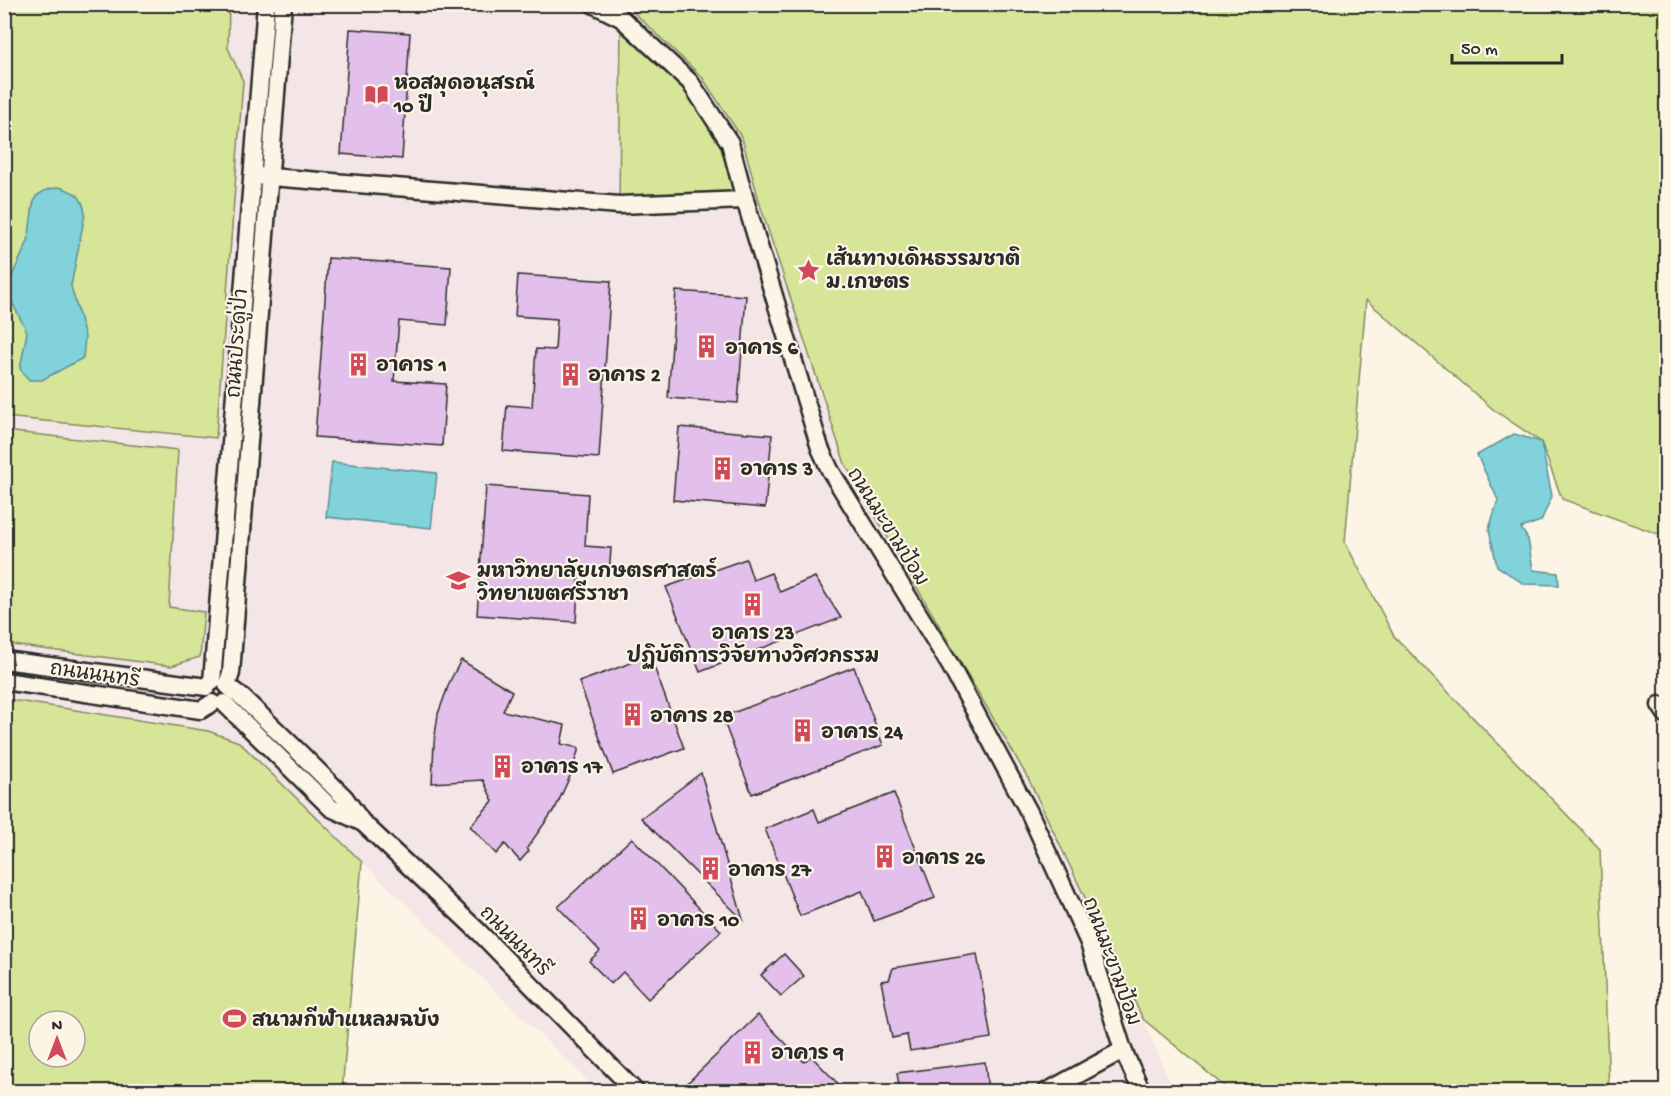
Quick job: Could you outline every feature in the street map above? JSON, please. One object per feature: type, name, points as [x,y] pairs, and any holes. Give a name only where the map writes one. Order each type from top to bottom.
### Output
[{"type":"street","name":"ถนนประดู่ป่า","points":[[218,691],[231,673],[241,555],[260,176],[266,4]]},
{"type":"street","name":"ถนนประดู่ป่า","points":[[260,176],[282,4]]},
{"type":"street","name":"ถนนมะขามป้อม","points":[[593,4],[621,18],[690,82],[730,143],[820,448],[830,470],[950,665],[1030,813],[1089,943],[1124,1050],[1143,1092]]},
{"type":"street","points":[[260,176],[619,205],[745,200]]},
{"type":"street","name":"ถนนนนทรี","points":[[4,660],[218,691],[331,808],[362,822],[479,932],[636,1092]]},
{"type":"street","name":"ถนนนนทรี","points":[[4,681],[201,710],[218,691]]},
{"type":"street","points":[[1046,1092],[1124,1050]]},
{"type":"shaded area","name":"มหาวิทยาลัยเกษตรศาสตร์ วิทยาเขตศรีราชา","points":[[4,5],[627,5],[702,77],[742,138],[761,208],[845,464],[1028,778],[1143,1019],[1174,1091],[598,1091],[239,742],[208,731],[5,699]]},
{"type":"green space","points":[[9,5],[229,5],[228,48],[243,81],[216,438],[5,417],[4,51]]},
{"type":"green space","points":[[626,5],[1666,5],[1666,537],[1562,499],[1541,442],[1494,410],[1366,300],[1345,542],[1394,636],[1600,849],[1609,1091],[1230,1091],[1143,1019],[1028,778],[845,464],[761,208],[742,138],[702,77]]},
{"type":"green space","points":[[621,18],[690,82],[730,143],[745,200],[619,205]]},
{"type":"green space","points":[[5,431],[178,450],[169,607],[204,612],[200,657],[171,666],[5,644]]},
{"type":"green space","points":[[5,699],[208,731],[239,742],[362,862],[342,1091],[5,1091]]},
{"type":"water","points":[[59,187],[78,196],[85,214],[71,286],[85,337],[83,358],[42,380],[29,380],[20,369],[27,332],[9,296],[8,285],[28,241],[36,196],[46,190]]},
{"type":"water","points":[[1514,434],[1541,442],[1552,496],[1541,521],[1521,528],[1528,539],[1533,570],[1558,573],[1559,585],[1524,584],[1497,566],[1489,529],[1498,500],[1477,455]]},
{"type":"water","points":[[332,462],[437,473],[431,528],[326,517]]},
{"type":"building","name":"หอสมุดอนุสรณ์ 10 ปี","points":[[350,29],[410,33],[402,159],[341,154]]},
{"type":"building","name":"อาคาร 1","points":[[328,258],[451,267],[447,325],[399,321],[394,381],[446,384],[442,446],[315,437]]},
{"type":"building","name":"อาคาร 2","points":[[518,275],[611,281],[599,458],[503,451],[507,405],[532,407],[536,349],[555,350],[557,319],[515,316]]},
{"type":"building","name":"อาคาร 6","points":[[676,291],[746,296],[738,403],[668,398]]},
{"type":"building","name":"อาคาร 3","points":[[679,427],[772,435],[765,508],[673,500]]},
{"type":"building","points":[[486,486],[588,494],[585,546],[611,548],[609,576],[579,574],[576,622],[477,615]]},
{"type":"building","name":"อาคาร 23 ปฏิบัติการวิจัยทางวิศวกรรม","points":[[746,559],[753,580],[771,573],[780,592],[815,577],[841,618],[700,672],[666,587]]},
{"type":"building","name":"อาคาร 28","points":[[650,656],[684,748],[613,774],[579,682]]},
{"type":"building","name":"อาคาร 17","points":[[461,660],[512,691],[503,711],[565,725],[561,744],[579,748],[571,774],[556,807],[527,848],[529,851],[520,861],[505,844],[496,854],[470,826],[493,801],[483,780],[432,783],[438,714],[450,681]]},
{"type":"building","name":"อาคาร 24","points":[[854,667],[883,745],[752,794],[722,717]]},
{"type":"building","name":"อาคาร 27","points":[[701,773],[743,920],[641,818]]},
{"type":"building","points":[[894,793],[935,898],[874,921],[862,891],[800,916],[765,829],[814,809],[819,822]]},
{"type":"building","name":"อาคาร 10","points":[[632,838],[721,931],[648,999],[623,972],[611,984],[589,961],[600,951],[558,907]]},
{"type":"building","points":[[784,954],[804,976],[781,996],[761,975]]},
{"type":"building","points":[[977,954],[991,1038],[910,1051],[907,1035],[892,1038],[881,981],[889,980],[893,968]]},
{"type":"building","name":"อาคาร 9","points":[[758,1015],[804,1062],[811,1056],[846,1092],[678,1092]]},
{"type":"building","points":[[985,1062],[988,1092],[900,1092],[897,1073]]},
{"type":"place","name":"หอสมุดอนุสรณ์ 10 ปี","points":[[376,94]]},
{"type":"place","name":"เส้นทางเดินธรรมชาติ ม.เกษตร","points":[[808,270]]},
{"type":"place","name":"อาคาร 6","points":[[707,347]]},
{"type":"place","name":"อาคาร 1","points":[[358,364]]},
{"type":"place","name":"อาคาร 2","points":[[570,374]]},
{"type":"place","name":"อาคาร 3","points":[[722,468]]},
{"type":"place","name":"มหาวิทยาลัยเกษตรศาสตร์ วิทยาเขตศรีราชา","points":[[459,581]]},
{"type":"place","name":"อาคาร 23 ปฏิบัติการวิจัยทางวิศวกรรม","points":[[753,605]]},
{"type":"place","name":"อาคาร 28","points":[[632,715]]},
{"type":"place","name":"อาคาร 24","points":[[803,731]]},
{"type":"place","name":"อาคาร 17","points":[[503,766]]},
{"type":"place","name":"อาคาร 26","points":[[884,857]]},
{"type":"place","name":"อาคาร 27","points":[[710,869]]},
{"type":"place","name":"อาคาร 10","points":[[639,919]]},
{"type":"place","name":"สนามกีฬาแหลมฉบัง","points":[[234,1019]]},
{"type":"place","name":"อาคาร 9","points":[[753,1052]]}]
